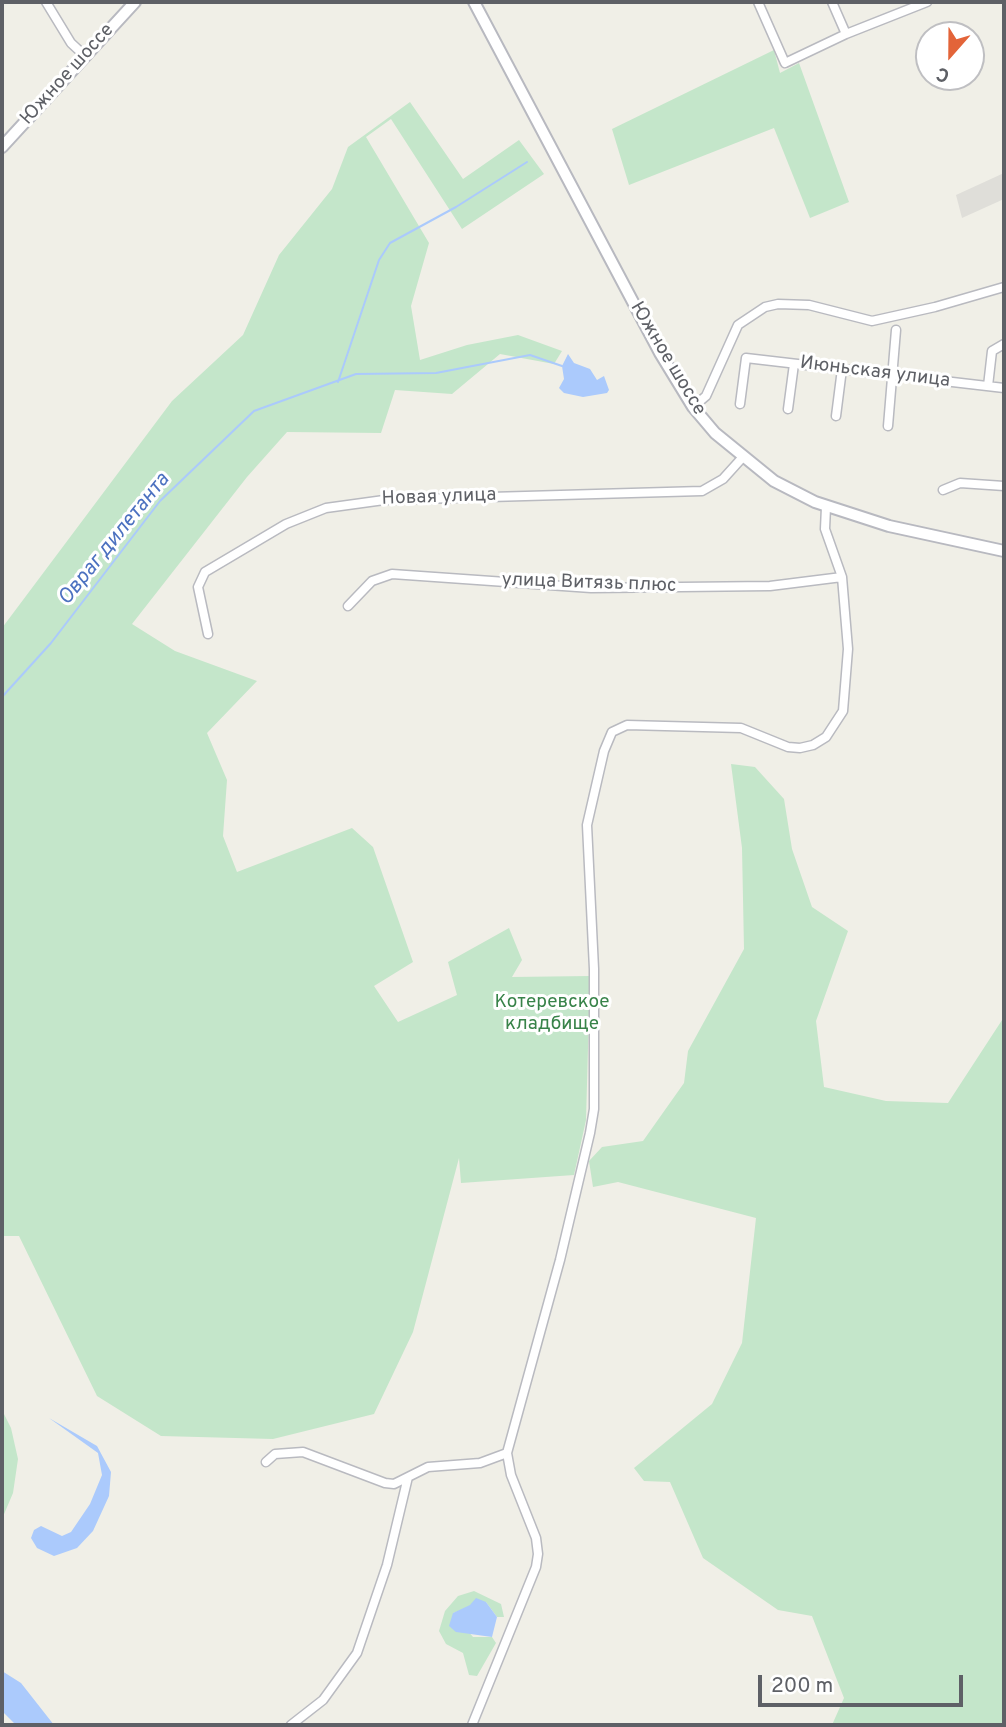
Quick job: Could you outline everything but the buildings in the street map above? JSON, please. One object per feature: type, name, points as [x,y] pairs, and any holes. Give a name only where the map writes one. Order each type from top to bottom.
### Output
[{"type":"main road","name":"Южное шоссе","points":[[2,148],[135,2]]},
{"type":"main road","name":"Южное шоссе","points":[[474,2],[660,353],[693,407],[742,458],[781,485],[826,507],[889,526],[1004,551]]},
{"type":"street","points":[[46,2],[71,43],[85,56]]},
{"type":"street","points":[[758,2],[785,63],[846,34],[927,2]]},
{"type":"street","points":[[832,2],[846,34]]},
{"type":"street","points":[[693,407],[706,396],[738,325],[765,307],[778,304],[809,305],[872,321],[935,307],[1004,287]]},
{"type":"street","points":[[888,426],[896,330]]},
{"type":"street","points":[[988,386],[992,351],[1004,344]]},
{"type":"street","name":"Июньская улица","points":[[740,404],[746,358],[1004,388]]},
{"type":"street","points":[[788,409],[794,364]]},
{"type":"street","points":[[836,416],[842,369]]},
{"type":"street","name":"Новая улица","points":[[208,634],[198,587],[205,572],[286,524],[326,508],[384,499],[702,491],[723,479],[742,458]]},
{"type":"street","points":[[943,490],[960,483],[1004,486]]},
{"type":"street","points":[[472,1725],[502,1645],[536,1567],[538,1554],[538,1545],[511,1475],[506,1453],[560,1261],[594,1109],[594,969],[587,825],[607,739],[619,727],[627,725],[741,727],[788,747],[813,746],[826,737],[843,711],[848,649],[842,577],[825,529],[826,507]]},
{"type":"street","name":"улица Витязь плюс","points":[[348,606],[372,581],[392,574],[602,588],[770,586],[842,577]]},
{"type":"street","points":[[266,1462],[275,1454],[303,1452],[394,1484],[428,1467],[480,1463],[506,1453]]},
{"type":"street","points":[[291,1725],[323,1700],[357,1653],[387,1566],[408,1477]]},
{"type":"shaded area","points":[[1004,173],[1004,199],[962,218],[956,195]]},
{"type":"green space","points":[[774,50],[780,73],[799,63],[849,202],[810,218],[774,128],[629,185],[612,129]]},
{"type":"green space","name":"Котеревское кладбище","points":[[410,102],[463,179],[519,140],[544,174],[462,229],[391,119],[366,137],[429,243],[411,306],[420,360],[467,345],[518,335],[562,351],[554,364],[500,354],[452,394],[395,390],[381,433],[287,432],[247,477],[132,624],[175,651],[257,681],[207,733],[227,780],[223,836],[237,872],[352,828],[373,847],[413,962],[374,986],[398,1022],[457,995],[448,962],[509,928],[522,960],[512,977],[590,976],[586,1120],[574,1175],[461,1183],[459,1158],[413,1332],[374,1414],[273,1439],[161,1436],[97,1396],[19,1236],[2,1236],[2,628],[172,401],[243,335],[279,255],[332,189],[348,147]]},
{"type":"green space","points":[[731,764],[755,767],[784,799],[792,849],[812,907],[848,931],[816,1021],[824,1087],[886,1101],[948,1103],[1004,1017],[1004,1725],[832,1725],[844,1698],[812,1616],[778,1610],[703,1558],[670,1482],[644,1481],[634,1468],[712,1404],[742,1343],[756,1218],[618,1182],[593,1187],[589,1161],[602,1147],[643,1141],[684,1083],[688,1051],[744,949],[742,848]]},
{"type":"green space","points":[[2,1410],[11,1428],[18,1459],[13,1493],[2,1519]]},
{"type":"green space","points":[[474,1591],[501,1604],[504,1617],[497,1617],[486,1602],[453,1613],[473,1637],[492,1637],[496,1643],[477,1676],[469,1675],[463,1653],[446,1644],[439,1631],[445,1611],[458,1596]]},
{"type":"water","points":[[568,354],[574,363],[590,369],[597,380],[604,376],[609,390],[607,393],[583,397],[564,393],[559,388],[564,379],[562,366]]},
{"type":"water","points":[[49,1418],[97,1446],[111,1472],[109,1496],[93,1531],[77,1548],[54,1556],[37,1548],[31,1538],[34,1530],[41,1526],[62,1536],[71,1532],[90,1504],[102,1475],[98,1453]]},
{"type":"water","points":[[476,1598],[486,1602],[497,1617],[492,1637],[456,1632],[449,1626],[453,1613],[470,1605]]},
{"type":"water","points":[[2,1671],[21,1683],[54,1725],[16,1725],[2,1711]]},
{"type":"waterway","points":[[338,382],[379,260],[390,243],[456,207],[527,162]]},
{"type":"waterway","name":"Овраг дилетанта","points":[[2,697],[51,643],[160,501],[254,411],[356,374],[436,373],[530,355],[562,366]]}]
